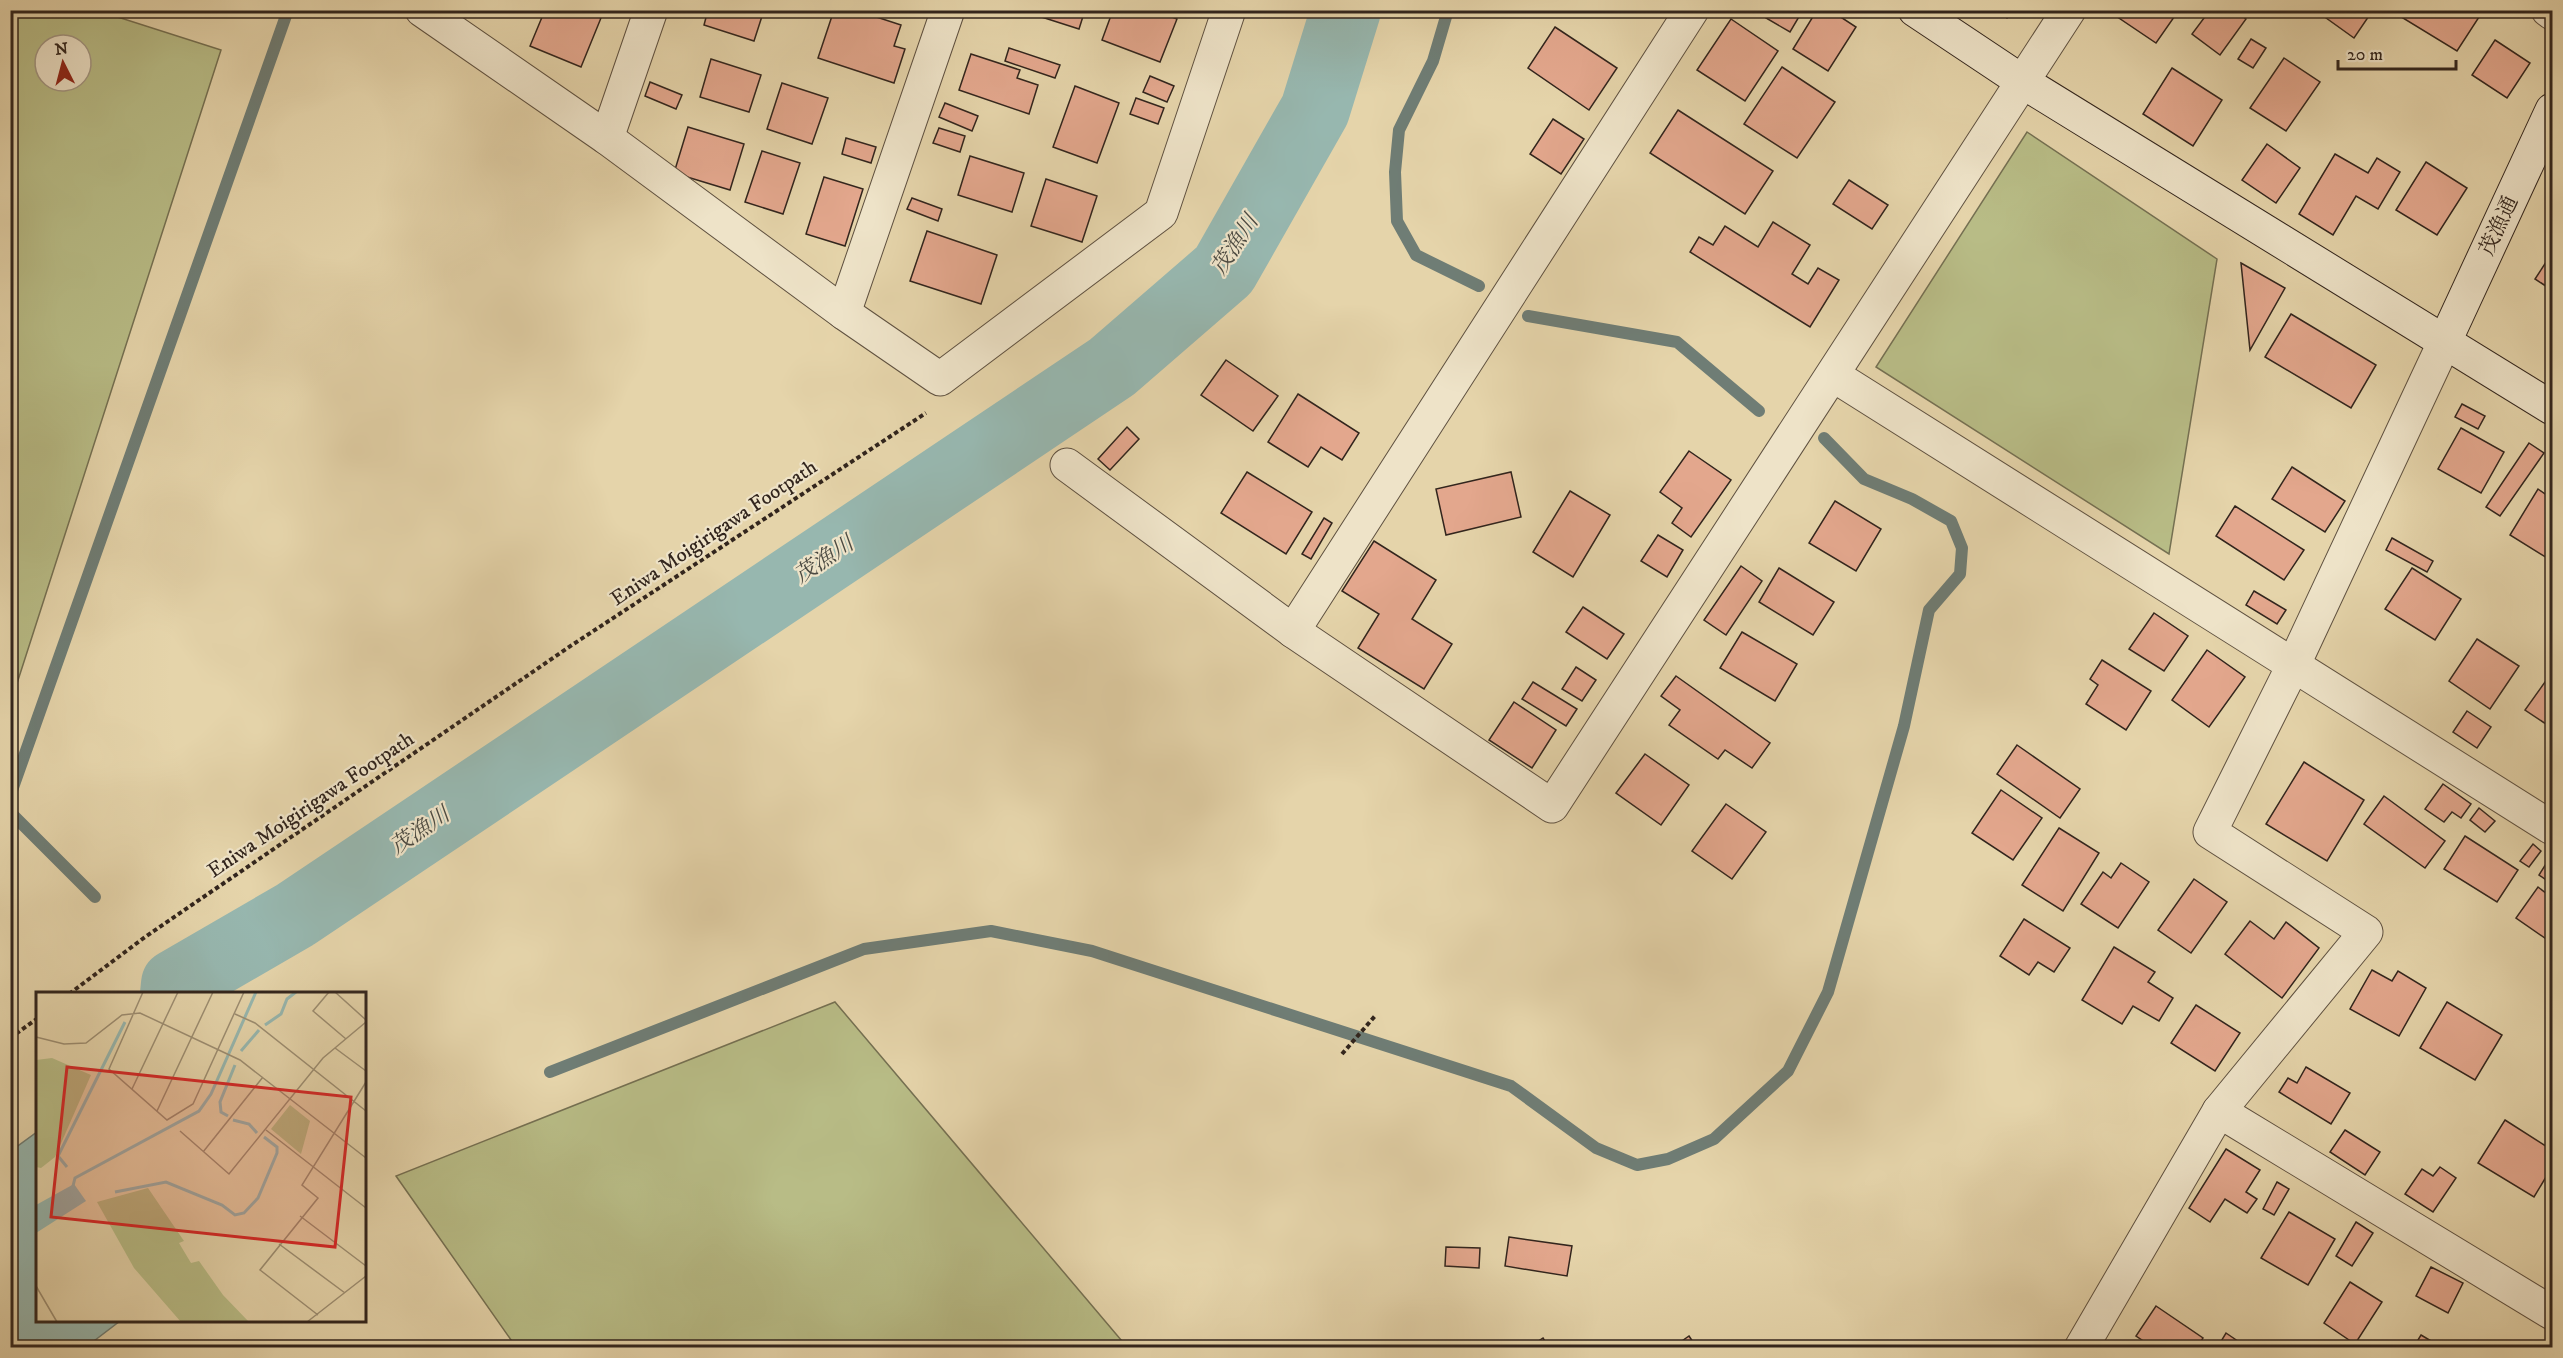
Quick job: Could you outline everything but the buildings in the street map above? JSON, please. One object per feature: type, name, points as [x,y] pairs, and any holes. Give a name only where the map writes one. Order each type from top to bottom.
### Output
[{"type":"street","points":[[422,10],[607,138],[844,314],[940,380],[1161,213],[1229,10]]},
{"type":"street","points":[[607,138],[651,10]]},
{"type":"street","points":[[844,314],[948,10]]},
{"type":"street","points":[[1293,631],[1692,10]]},
{"type":"street","points":[[1915,10],[2023,82],[2553,408]]},
{"type":"street","points":[[1068,465],[1293,631],[1552,806],[2069,10]]},
{"type":"street","points":[[2548,10],[2553,13]]},
{"type":"street","name":"茂漁通","points":[[2219,1111],[2366,933],[2210,832],[2293,666],[2553,110]]},
{"type":"street","points":[[1833,375],[2553,828]]},
{"type":"street","points":[[2081,1347],[2219,1111],[2553,1313]]},
{"type":"path","name":"Eniwa Moigirigawa Footpath","points":[[70,992],[144,936],[572,645],[872,446],[932,410]]},
{"type":"path","points":[[1342,1054],[1375,1016]]},
{"type":"path","points":[[10,1038],[36,1018]]},
{"type":"green space","points":[[11,10],[99,11],[221,50],[11,702]]},
{"type":"green space","points":[[2027,132],[2217,259],[2169,554],[1876,367]]},
{"type":"green space","points":[[835,1002],[1127,1347],[516,1347],[396,1176]]},
{"type":"water","points":[[36,1133],[36,1322],[119,1322],[86,1347],[11,1347],[11,1151]]},
{"type":"waterway","points":[[10,796],[288,10]]},
{"type":"waterway","name":"茂漁川","points":[[175,992],[176,984],[295,915],[1112,367],[1224,270],[1315,110],[1346,10]]},
{"type":"waterway","points":[[1448,10],[1433,61],[1399,130],[1395,172],[1397,221],[1416,255],[1479,286]]},
{"type":"waterway","points":[[1528,316],[1677,342],[1759,411]]},
{"type":"waterway","points":[[550,1072],[864,949],[991,931],[1092,951],[1511,1086],[1596,1148],[1637,1165],[1668,1159],[1714,1139],[1788,1071],[1828,992],[1904,726],[1929,610],[1960,574],[1962,548],[1951,521],[1912,499],[1864,479],[1824,438]]},
{"type":"waterway","points":[[10,812],[95,897]]}]
